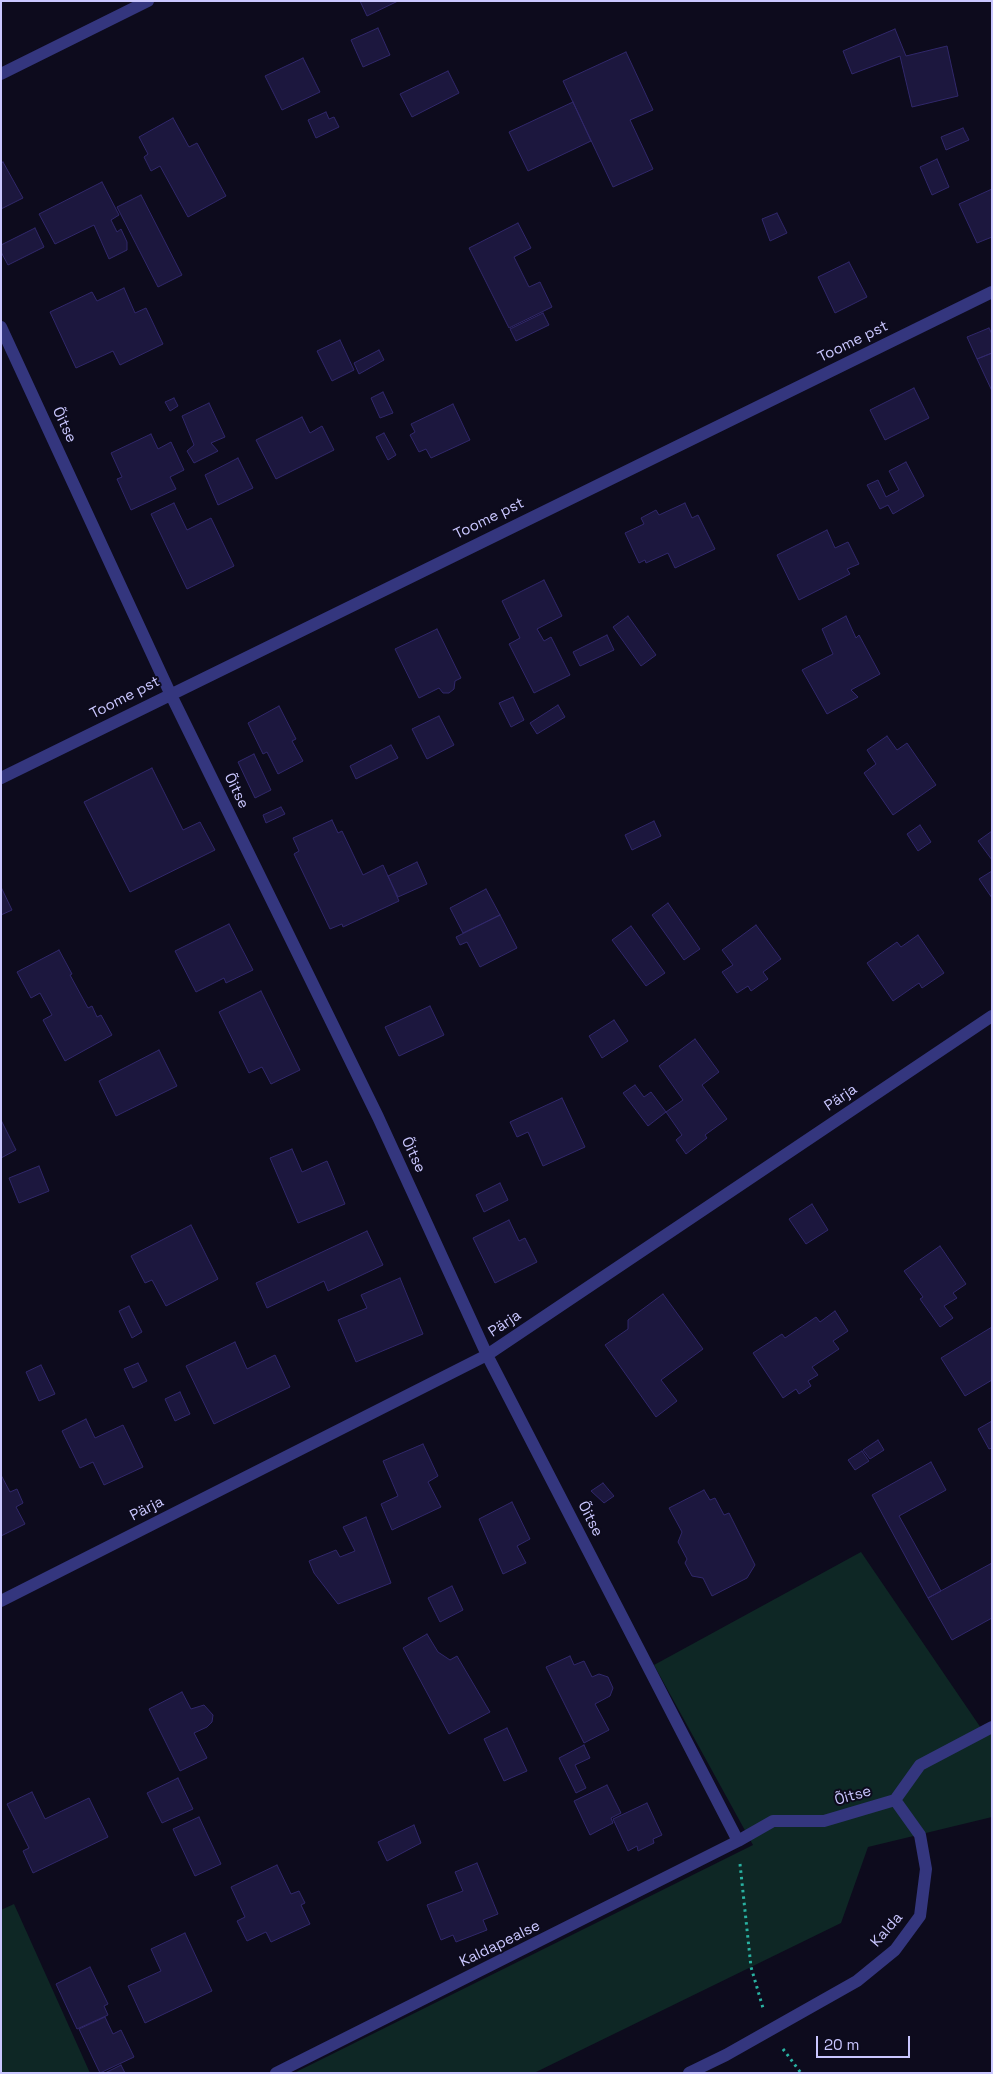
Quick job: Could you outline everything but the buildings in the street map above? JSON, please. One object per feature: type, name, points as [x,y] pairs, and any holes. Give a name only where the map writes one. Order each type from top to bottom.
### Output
[{"type":"street","points":[[1,74],[148,1]]},
{"type":"street","name":"Toome pst","points":[[1,778],[170,693],[992,292]]},
{"type":"street","name":"Õitse","points":[[1,327],[170,693],[374,1108],[487,1356],[738,1841],[773,1821],[824,1821],[895,1800]]},
{"type":"street","name":"Pärja","points":[[1,1601],[487,1356],[992,1016]]},
{"type":"street","points":[[895,1800],[920,1765],[992,1727]]},
{"type":"street","name":"Kalda","points":[[689,2073],[770,2031],[857,1981],[895,1950],[920,1916],[926,1869],[920,1835],[895,1800]]},
{"type":"street","name":"Kaldapealse","points":[[276,2073],[738,1841]]},
{"type":"path","points":[[738,1841],[750,1967],[770,2031],[801,2073]]},
{"type":"green space","points":[[861,1552],[983,1731],[992,1727],[992,1817],[868,1847],[841,1923],[534,2073],[294,2073],[753,1845],[654,1665]]},
{"type":"green space","points":[[14,1904],[90,2073],[1,2073],[1,1910]]}]
